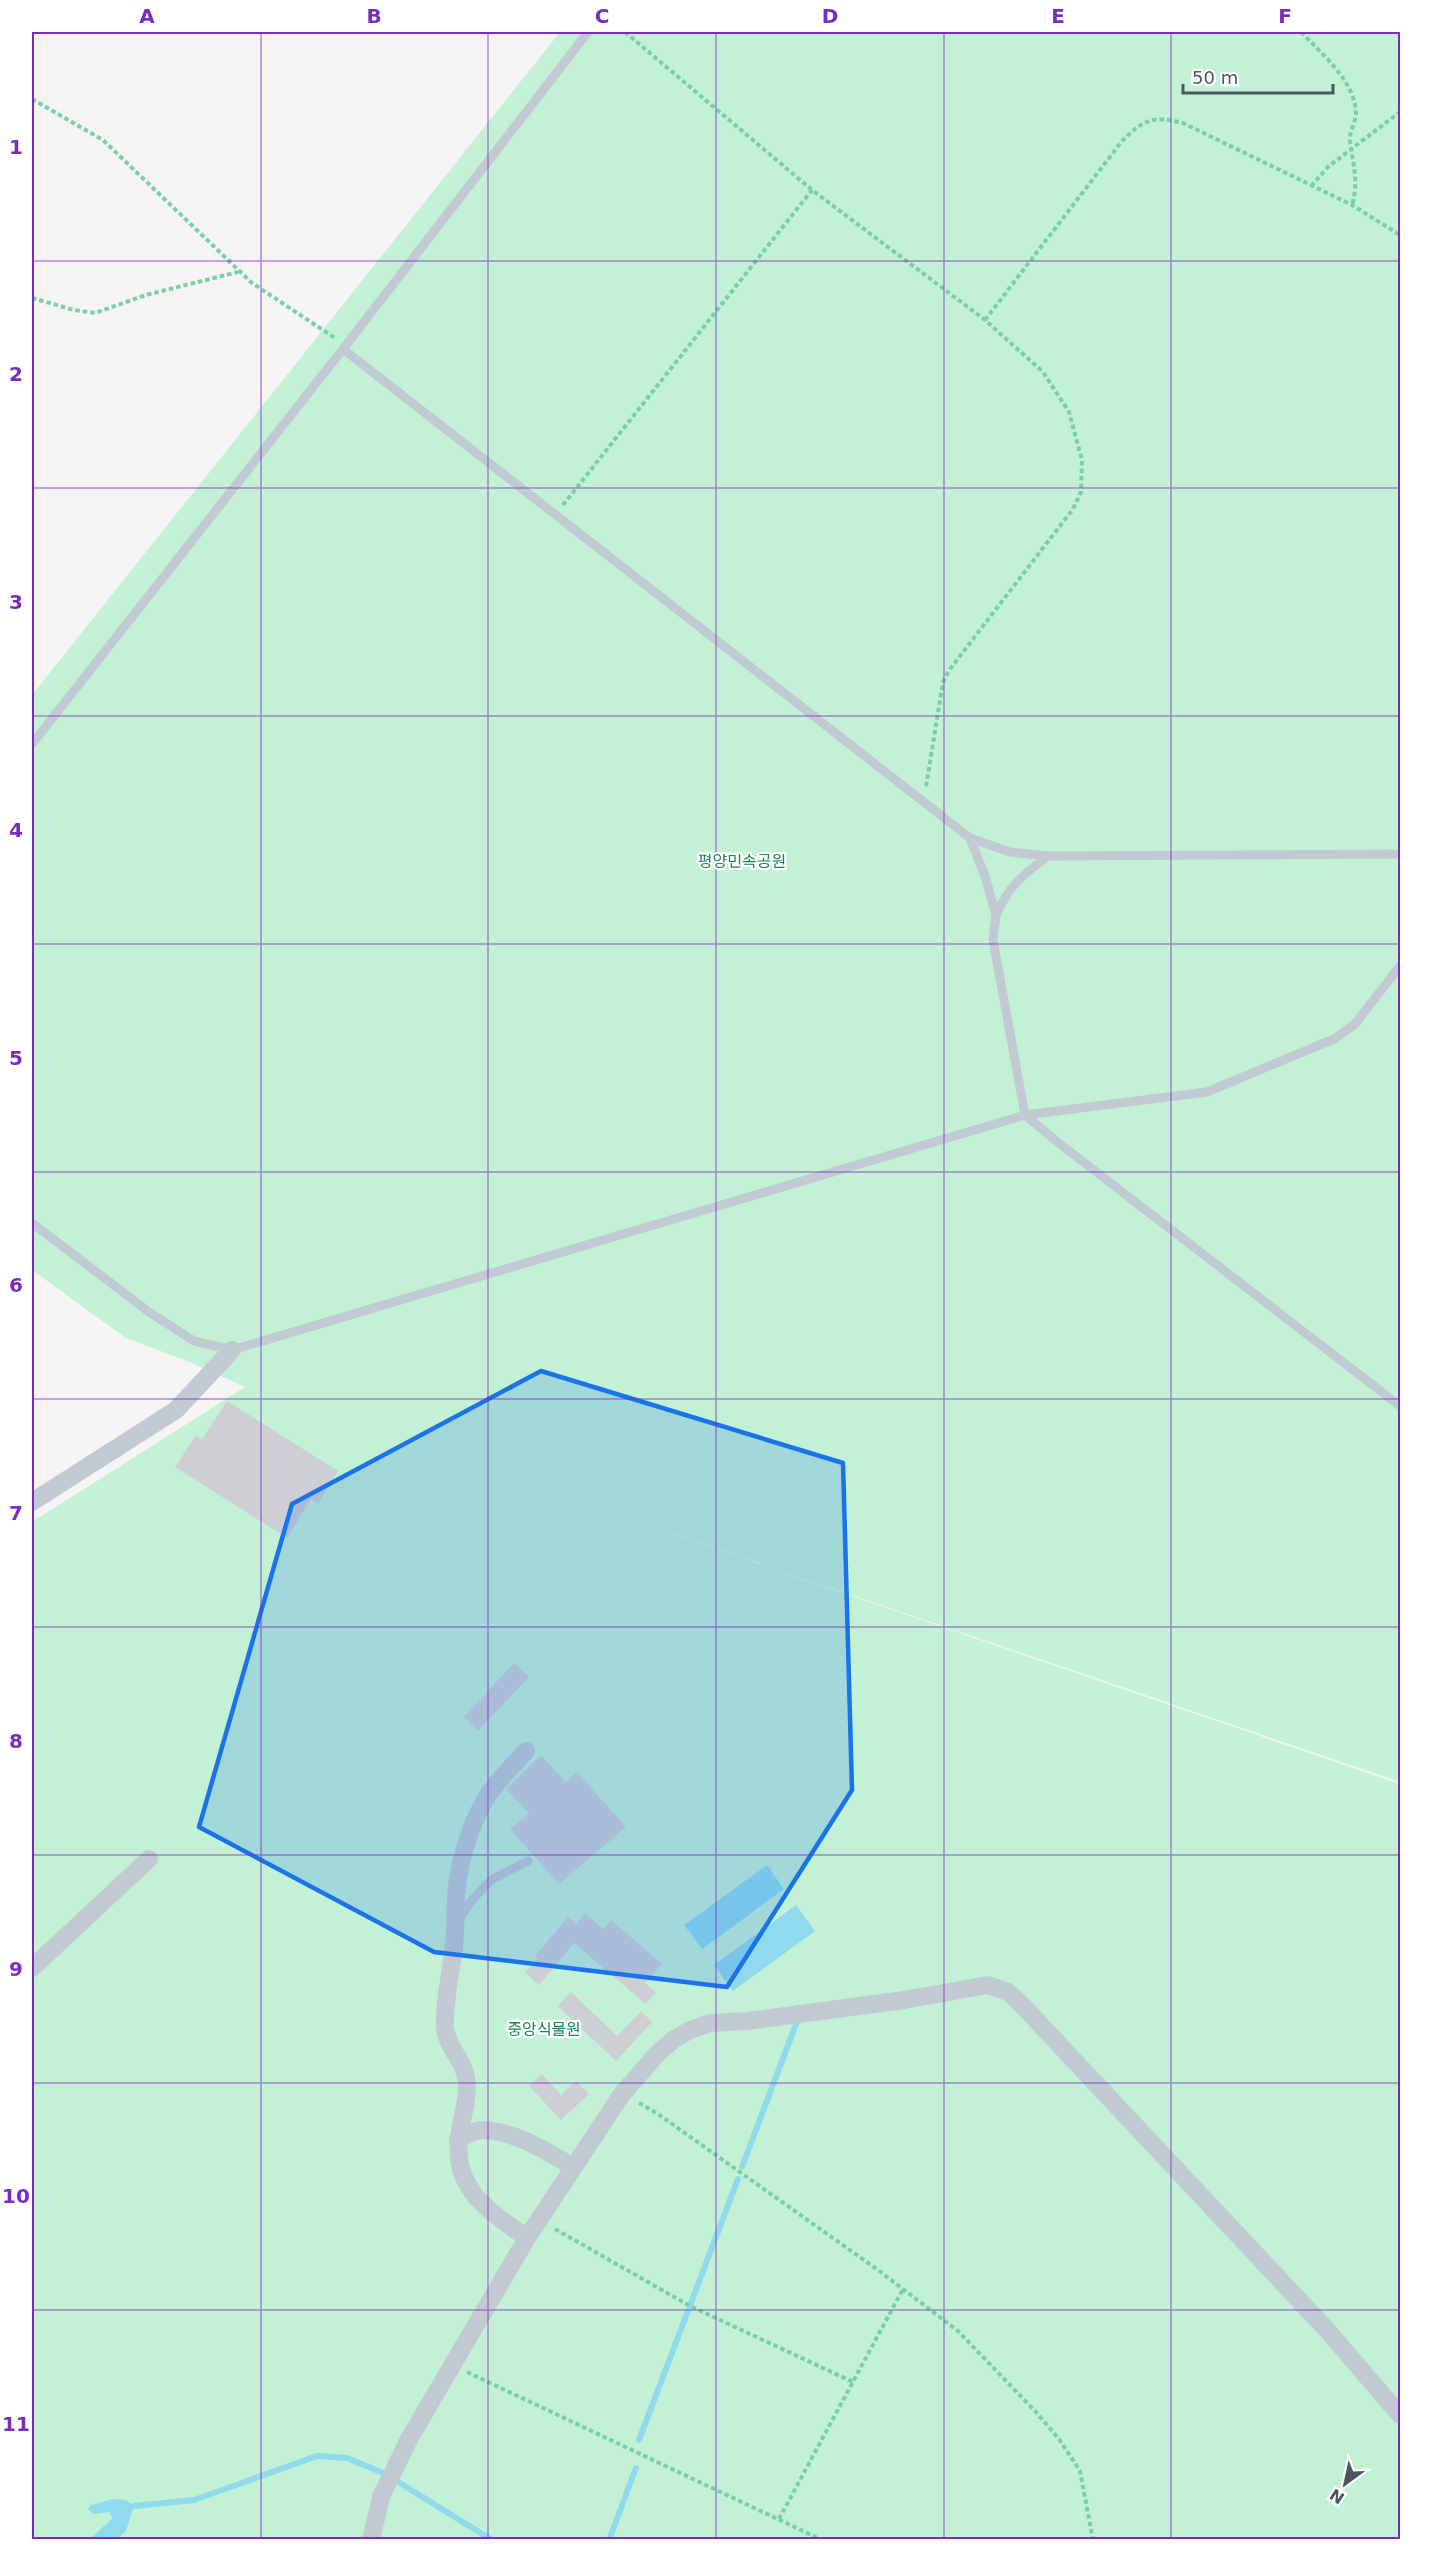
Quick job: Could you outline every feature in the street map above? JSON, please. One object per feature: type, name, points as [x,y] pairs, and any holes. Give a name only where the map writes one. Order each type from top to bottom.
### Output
[{"type":"street","points":[[32,1502],[176,1410],[232,1350]]},
{"type":"street","points":[[526,1751],[494,1786],[484,1801],[469,1838],[457,1885],[445,2027],[448,2042],[466,2076],[458,2166],[469,2191],[491,2212],[527,2238]]},
{"type":"street","points":[[32,1968],[149,1859]]},
{"type":"street","points":[[371,2540],[381,2497],[392,2473],[452,2364],[572,2166],[622,2094],[657,2054],[674,2039],[710,2023],[747,2021],[988,1985],[1008,1992],[1023,2006],[1319,2321],[1401,2415]]},
{"type":"street","points":[[459,2139],[478,2130],[499,2132],[531,2142],[572,2166]]},
{"type":"lane","points":[[32,744],[588,32]]},
{"type":"lane","points":[[344,347],[970,838],[1010,852],[1048,856],[1401,854]]},
{"type":"lane","points":[[970,838],[986,879],[996,916]]},
{"type":"lane","points":[[1048,856],[1022,876],[1003,898],[996,916],[993,940],[1025,1115],[1401,1406]]},
{"type":"lane","points":[[32,1222],[149,1312],[194,1341],[232,1350],[1025,1115],[1207,1092],[1334,1040],[1355,1024],[1401,966]]},
{"type":"lane","points":[[455,1926],[472,1900],[491,1880],[528,1861]]},
{"type":"path","points":[[625,32],[812,190],[985,321],[1043,372],[1069,412],[1082,460],[1081,492],[1073,509],[950,669],[943,682],[924,801]]},
{"type":"path","points":[[1301,32],[1346,84],[1353,99],[1356,113],[1350,137],[1356,191],[1352,205]]},
{"type":"path","points":[[32,99],[103,140],[239,272],[344,347]]},
{"type":"path","points":[[1311,186],[1329,166],[1401,112]]},
{"type":"path","points":[[985,321],[1122,141],[1136,127],[1149,120],[1164,118],[1183,123],[1352,205],[1401,235]]},
{"type":"path","points":[[556,513],[812,190]]},
{"type":"path","points":[[32,298],[74,310],[95,313],[146,296],[239,272]]},
{"type":"path","points":[[622,2094],[658,2114],[958,2331],[1059,2439],[1080,2471],[1092,2540]]},
{"type":"path","points":[[538,2219],[690,2306],[853,2382]]},
{"type":"path","points":[[779,2519],[903,2289]]},
{"type":"path","points":[[452,2364],[822,2540]]},
{"type":"highlighted area","points":[[541,1371],[843,1463],[852,1790],[727,1987],[434,1952],[199,1827],[292,1504]]},
{"type":"green space","points":[[560,32],[1400,32],[1400,1782],[450,1458],[1400,1784],[1400,2539],[32,2539],[32,1522],[245,1387],[192,1363],[126,1338],[32,1270],[32,695]]},
{"type":"water","points":[[767,1865],[784,1889],[702,1949],[684,1925]]},
{"type":"water","points":[[796,1905],[815,1931],[733,1991],[714,1965]]},
{"type":"water","points":[[113,2499],[126,2500],[134,2506],[126,2531],[117,2539],[90,2539],[113,2518],[109,2512],[94,2514],[88,2509],[91,2505]]},
{"type":"building","points":[[227,1401],[338,1471],[318,1504],[311,1499],[287,1538],[175,1467],[196,1435],[202,1439]]},
{"type":"building","points":[[514,1663],[529,1677],[478,1731],[464,1717]]},
{"type":"building","points":[[541,1755],[566,1782],[577,1772],[626,1827],[559,1884],[510,1829],[529,1813],[506,1789]]},
{"type":"building","points":[[585,1913],[603,1929],[611,1920],[662,1964],[645,1983],[656,1992],[646,2004],[574,1943],[539,1985],[525,1972],[538,1958],[535,1956],[568,1917],[576,1924]]},
{"type":"building","points":[[571,1992],[617,2036],[641,2011],[652,2022],[616,2061],[558,2006]]},
{"type":"building","points":[[542,2074],[561,2095],[576,2081],[589,2094],[561,2120],[529,2086]]},
{"type":"waterway","points":[[742,2167],[796,2024]]},
{"type":"waterway","points":[[639,2440],[738,2179]]},
{"type":"waterway","points":[[134,2506],[194,2500],[317,2456],[347,2458],[383,2473]]},
{"type":"waterway","points":[[609,2540],[636,2468]]},
{"type":"waterway","points":[[395,2480],[492,2540]]},
{"type":"park label","name":"평양민속공원","points":[[742,861]]},
{"type":"park label","name":"중앙식물원","points":[[544,2029]]}]
